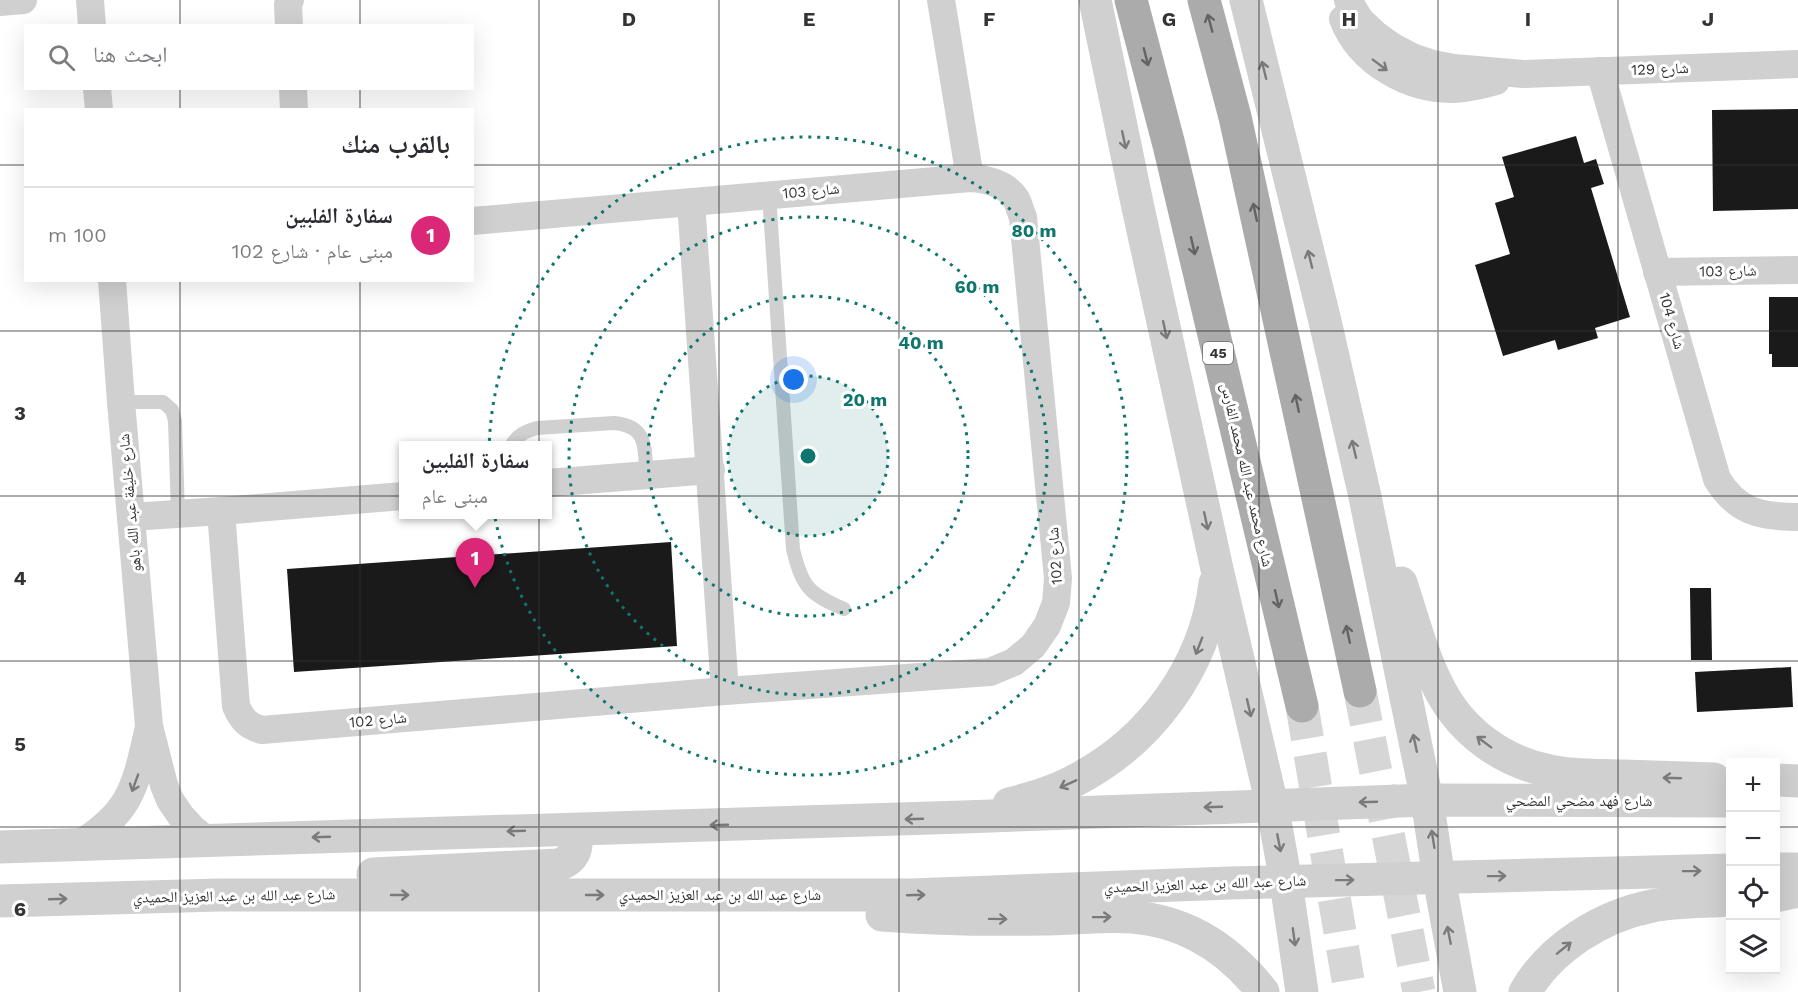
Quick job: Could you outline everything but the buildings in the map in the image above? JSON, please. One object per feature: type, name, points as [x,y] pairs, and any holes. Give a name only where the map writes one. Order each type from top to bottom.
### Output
[{"type":"main road","name":"شارع محمد عبد الله محمد الفارس","points":[[1131,0],[1172,156],[1302,706]]},
{"type":"main road","points":[[1204,0],[1235,117],[1360,691]]},
{"type":"street","points":[[0,2],[23,0]]},
{"type":"street","points":[[90,0],[92,24]]},
{"type":"street","points":[[290,0],[288,4],[290,24]]},
{"type":"street","points":[[941,0],[970,178]]},
{"type":"street","points":[[1095,0],[1139,214],[1217,569],[1272,805],[1302,992]]},
{"type":"street","points":[[1246,0],[1364,492],[1427,800],[1460,992]]},
{"type":"street","name":"شارع 129","points":[[1336,0],[1345,23],[1368,56],[1384,69],[1401,78],[1419,85],[1456,89],[1475,87],[1523,74]]},
{"type":"street","name":"شارع 129","points":[[1348,0],[1360,20],[1393,47],[1412,57],[1454,68],[1523,74],[1798,64]]},
{"type":"street","name":"شارع 104","points":[[1600,71],[1717,479],[1742,507],[1765,515],[1798,517]]},
{"type":"street","points":[[97,90],[99,108]]},
{"type":"street","points":[[293,90],[294,108]]},
{"type":"street","name":"شارع 103","points":[[474,221],[970,178]]},
{"type":"street","name":"شارع 102","points":[[221,511],[236,706],[241,718],[250,726],[262,730],[725,691],[990,672],[1014,662],[1033,646],[1047,626],[1056,603],[1058,578],[1023,217],[1015,198],[1002,186],[987,179],[970,178]]},
{"type":"street","points":[[690,202],[711,470],[725,691]]},
{"type":"street","name":"شارع 103","points":[[1657,272],[1798,270]]},
{"type":"street","name":"شارع خليفة عبد الله باهو","points":[[112,282],[149,726],[164,785],[171,800],[187,822],[208,841]]},
{"type":"street","points":[[552,483],[711,470]]},
{"type":"street","points":[[1364,492],[1396,568],[1421,650],[1440,690],[1466,727],[1483,742],[1504,755],[1551,772],[1726,779]]},
{"type":"street","points":[[130,517],[399,496]]},
{"type":"street","points":[[963,817],[1044,794],[1072,782],[1098,768],[1145,730],[1182,682],[1195,656],[1208,618],[1217,569]]},
{"type":"street","name":"شارع خليفة عبد الله باهو","points":[[76,846],[94,835],[110,821],[131,793],[138,777],[149,726]]},
{"type":"street","points":[[1780,780],[1798,781]]},
{"type":"street","points":[[0,847],[574,830],[1427,800]]},
{"type":"street","name":"شارع فهد مضحي المضحي","points":[[1427,800],[1726,801]]},
{"type":"street","points":[[1780,801],[1798,801]]},
{"type":"street","points":[[220,895],[279,884],[339,877],[558,865],[570,860],[577,850],[574,830]]},
{"type":"street","points":[[1780,869],[1798,868]]},
{"type":"street","points":[[1439,878],[1726,870]]},
{"type":"street","name":"شارع عبد الله بن عبد العزيز الحميدي","points":[[0,901],[220,895],[911,895],[1439,878]]},
{"type":"street","points":[[1780,895],[1798,891]]},
{"type":"street","points":[[753,896],[866,914],[956,919],[1133,917],[1155,920],[1196,935],[1233,959],[1263,992]]},
{"type":"street","points":[[1525,992],[1558,952],[1578,937],[1625,913],[1653,906],[1726,900]]},
{"type":"lane","points":[[769,195],[793,549],[802,580],[807,586],[822,599],[844,609]]},
{"type":"lane","points":[[121,402],[163,402],[172,410],[175,421],[178,514]]},
{"type":"lane","points":[[515,441],[519,435],[537,428],[624,423],[633,427],[644,442],[646,475]]},
{"type":"tunnel","points":[[1360,691],[1419,992]]},
{"type":"tunnel","points":[[1302,706],[1350,992]]},
{"type":"place","name":"سفارة الفلبين","points":[[475,588]]}]
